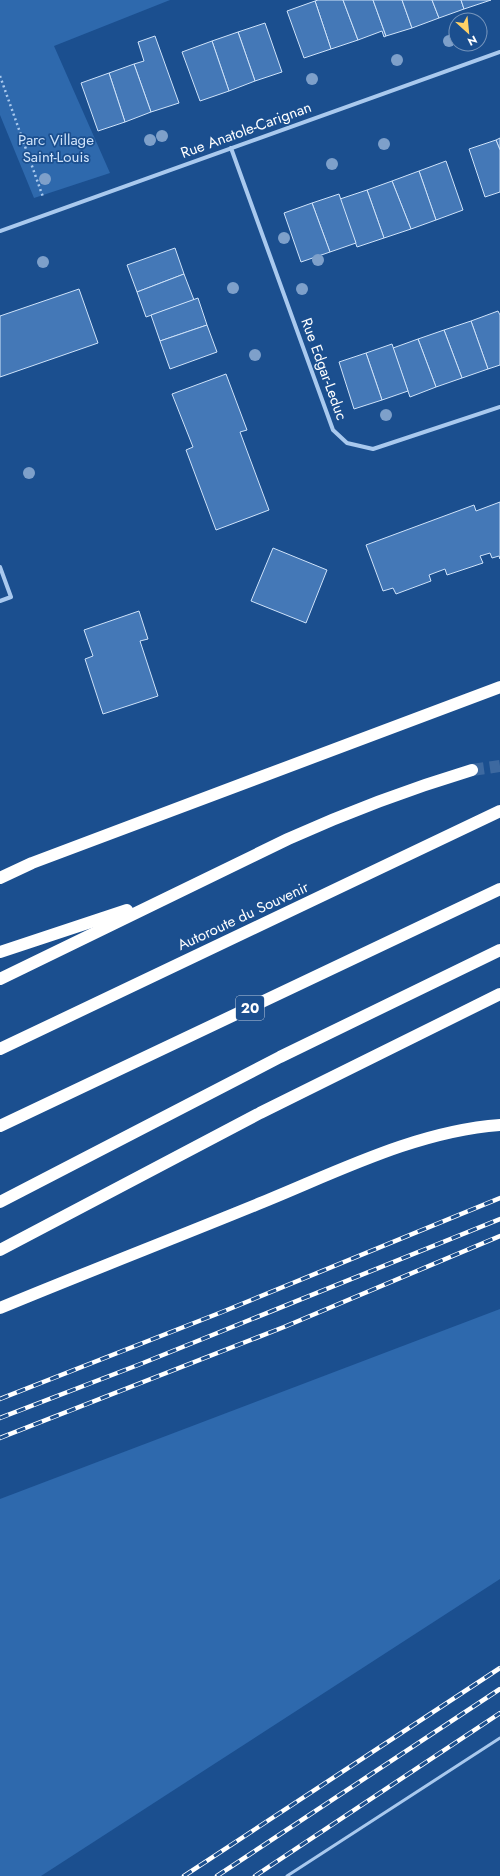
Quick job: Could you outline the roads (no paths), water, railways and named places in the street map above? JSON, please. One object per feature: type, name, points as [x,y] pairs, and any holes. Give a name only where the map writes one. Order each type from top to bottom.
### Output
[{"type":"highway","points":[[0,878],[32,863],[500,687]]},
{"type":"highway","points":[[0,978],[331,819],[398,794],[472,770]]},
{"type":"highway","name":"Autoroute du Souvenir","points":[[0,1049],[500,811]]},
{"type":"highway","points":[[0,871],[32,863]]},
{"type":"highway","name":"20","points":[[0,1126],[500,889]]},
{"type":"highway","points":[[0,952],[170,896]]},
{"type":"highway","points":[[0,1202],[273,1060],[500,950]]},
{"type":"highway","points":[[0,1250],[260,1113],[500,994]]},
{"type":"highway","points":[[0,1308],[372,1157],[447,1133],[471,1128],[500,1125]]},
{"type":"street","name":"Rue Anatole-Carignan","points":[[0,231],[500,52]]},
{"type":"street","name":"Rue Edgar-Leduc","points":[[231,148],[333,430],[347,443],[373,450],[500,406]]},
{"type":"street","points":[[0,567],[11,596],[0,601]]},
{"type":"lane","points":[[287,1876],[500,1738]]},
{"type":"tunnel","points":[[472,770],[500,766]]},
{"type":"railway","points":[[0,1399],[222,1312],[500,1198]]},
{"type":"railway","points":[[0,1418],[138,1365],[500,1219]]},
{"type":"railway","points":[[0,1438],[284,1327],[500,1236]]},
{"type":"railway","points":[[184,1876],[500,1668]]},
{"type":"railway","points":[[217,1876],[500,1689]]},
{"type":"railway","points":[[255,1876],[500,1713]]},
{"type":"park label","name":"Parc Village Saint-Louis","points":[[56,148]]}]
